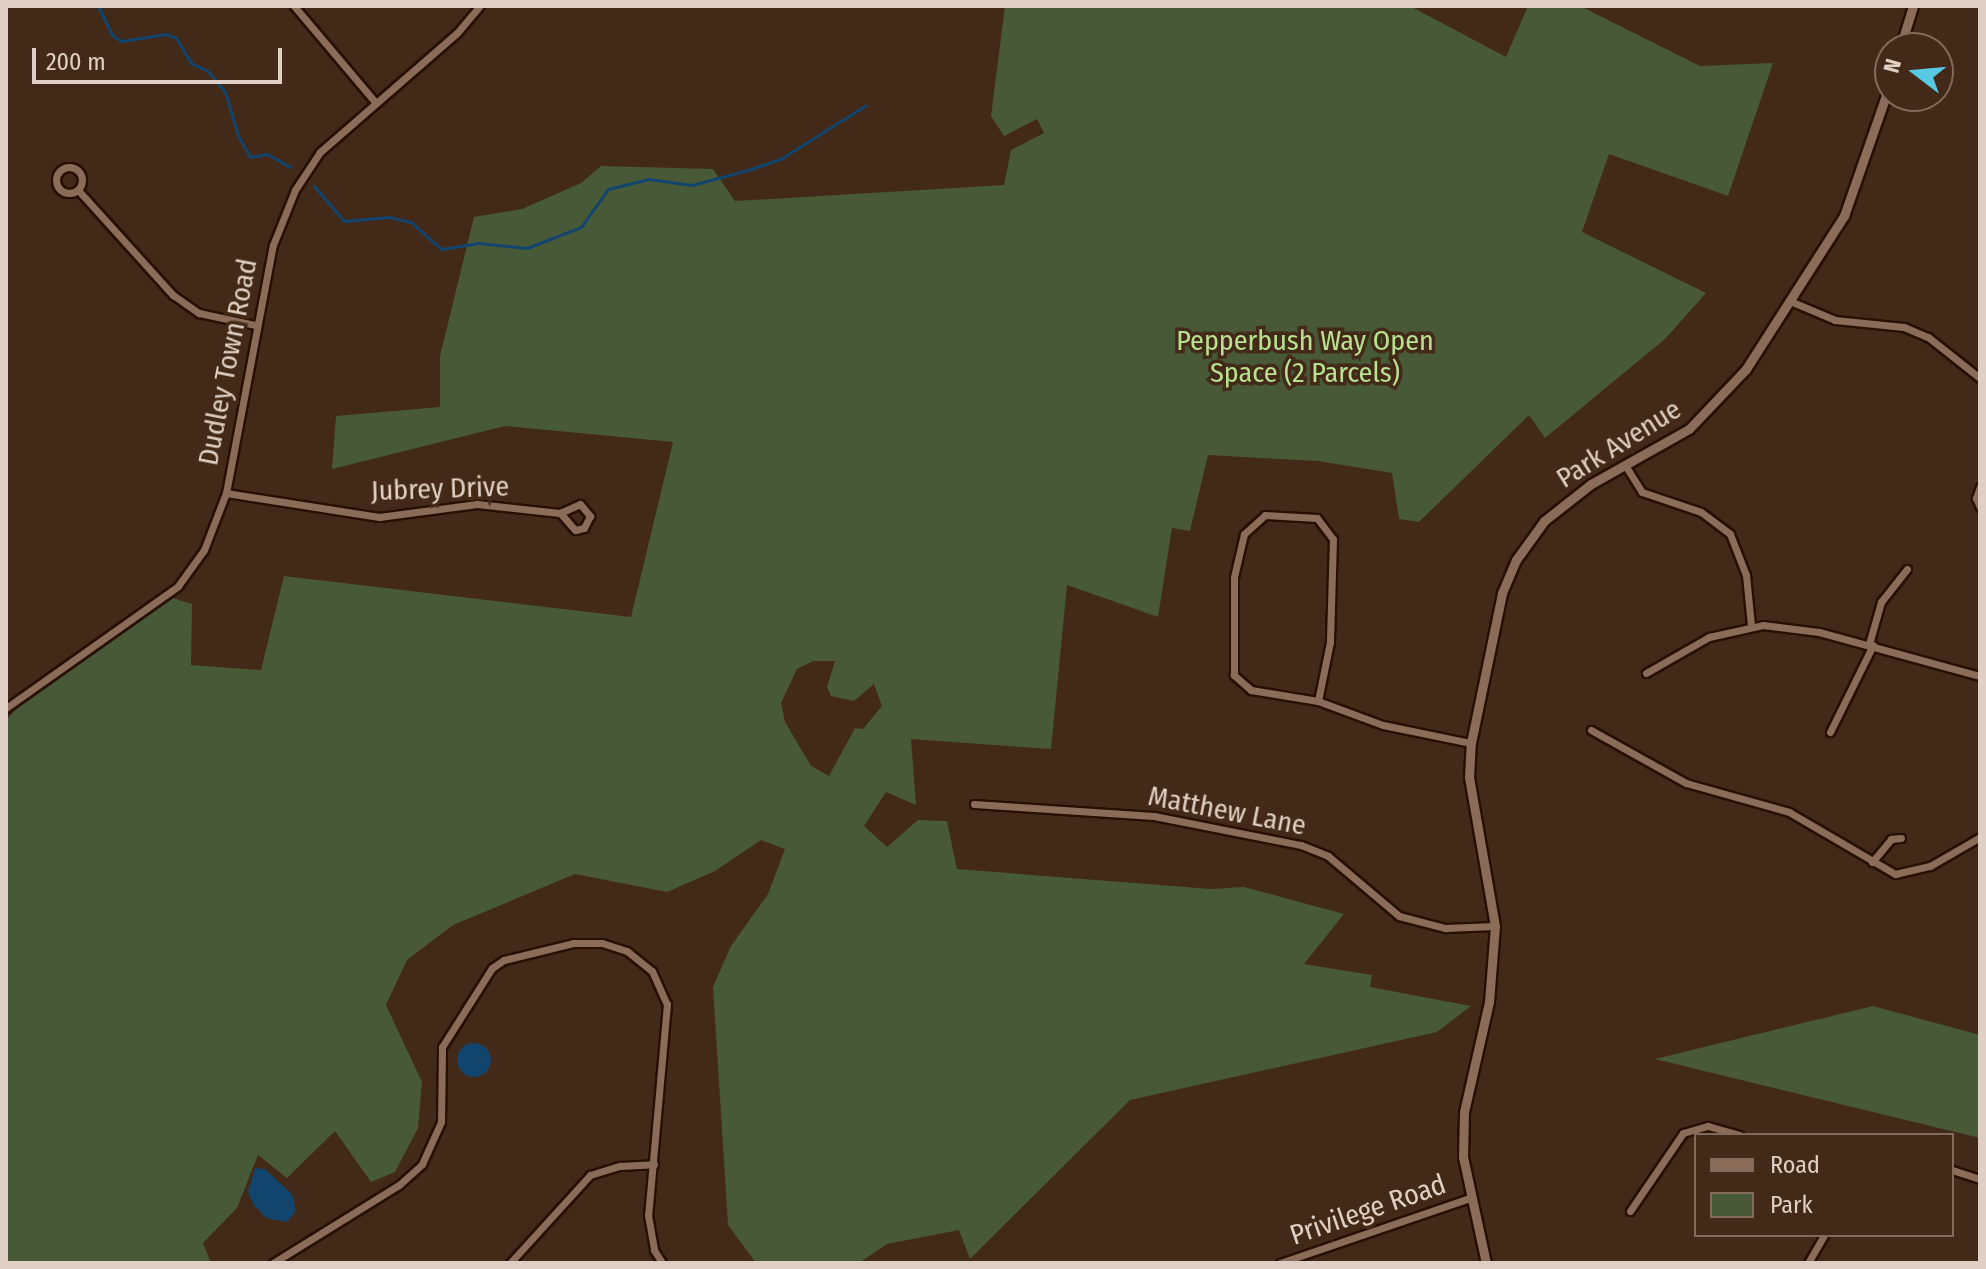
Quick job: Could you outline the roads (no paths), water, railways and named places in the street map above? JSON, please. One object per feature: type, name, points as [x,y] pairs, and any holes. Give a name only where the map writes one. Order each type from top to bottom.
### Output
[{"type":"main road","points":[[1905,32],[1913,6]]},
{"type":"main road","name":"Park Avenue","points":[[1486,1263],[1470,1198],[1464,1127],[1474,1061],[1489,1002],[1495,926],[1473,804],[1471,743],[1502,593],[1516,560],[1557,509],[1689,429],[1714,407],[1746,369],[1849,206],[1881,112]]},
{"type":"street","points":[[294,6],[376,103]]},
{"type":"street","name":"Dudley Town Road","points":[[6,708],[178,586],[204,550],[226,493],[255,325],[273,245],[295,190],[320,152],[457,33],[480,6]]},
{"type":"street","points":[[78,190],[173,295],[199,313],[255,325]]},
{"type":"street","points":[[1790,301],[1835,320],[1904,327],[1928,337],[1980,378]]},
{"type":"street","points":[[1625,465],[1642,492],[1701,512],[1730,534],[1746,575],[1751,625]]},
{"type":"street","points":[[1980,487],[1980,507]]},
{"type":"street","name":"Jubrey Drive","points":[[226,493],[379,517],[477,504],[560,513]]},
{"type":"street","points":[[1318,701],[1330,642],[1333,539],[1317,518],[1265,515],[1244,534],[1234,577],[1234,675],[1251,690],[1318,701],[1383,725],[1471,743]]},
{"type":"street","points":[[1830,732],[1871,645],[1881,602],[1907,569]]},
{"type":"street","points":[[1646,673],[1680,649],[1751,625],[1797,628],[1980,676]]},
{"type":"street","points":[[1591,730],[1686,783],[1751,798],[1789,812],[1895,874],[1910,873],[1956,854],[1980,837]]},
{"type":"street","name":"Matthew Lane","points":[[974,804],[1154,816],[1301,845],[1328,856],[1399,916],[1445,928],[1495,926]]},
{"type":"street","points":[[1872,862],[1891,839],[1901,838]]},
{"type":"street","points":[[273,1263],[399,1185],[422,1164],[441,1122],[442,1047],[479,982],[504,960],[573,943],[602,943],[627,951],[652,971],[664,990],[667,1014],[649,1234],[662,1263]]},
{"type":"street","points":[[1630,1211],[1683,1133],[1708,1126],[1733,1133]]},
{"type":"street","points":[[510,1263],[570,1192],[590,1175],[620,1166],[654,1164]]},
{"type":"street","points":[[1954,1171],[1980,1179]]},
{"type":"street","name":"Privilege Road","points":[[1280,1263],[1470,1198]]},
{"type":"street","points":[[1808,1263],[1823,1237]]},
{"type":"water","points":[[474,1043],[486,1048],[491,1060],[486,1072],[474,1077],[462,1072],[457,1060],[462,1048]]},
{"type":"water","points":[[255,1168],[265,1169],[292,1194],[296,1211],[287,1222],[266,1218],[253,1204],[248,1192]]},
{"type":"waterway","points":[[98,6],[112,35],[121,41],[166,34],[176,38],[191,63],[208,71],[225,92],[238,136],[250,157],[267,154],[290,167]]},
{"type":"waterway","points":[[314,186],[344,221],[389,217],[411,222],[441,249],[478,243],[527,248],[581,227],[608,189],[649,179],[692,185],[748,170],[782,158],[866,105]]},
{"type":"park label","name":"Pepperbush Way Open Space (2 Parcels)","points":[[1305,357]]}]
